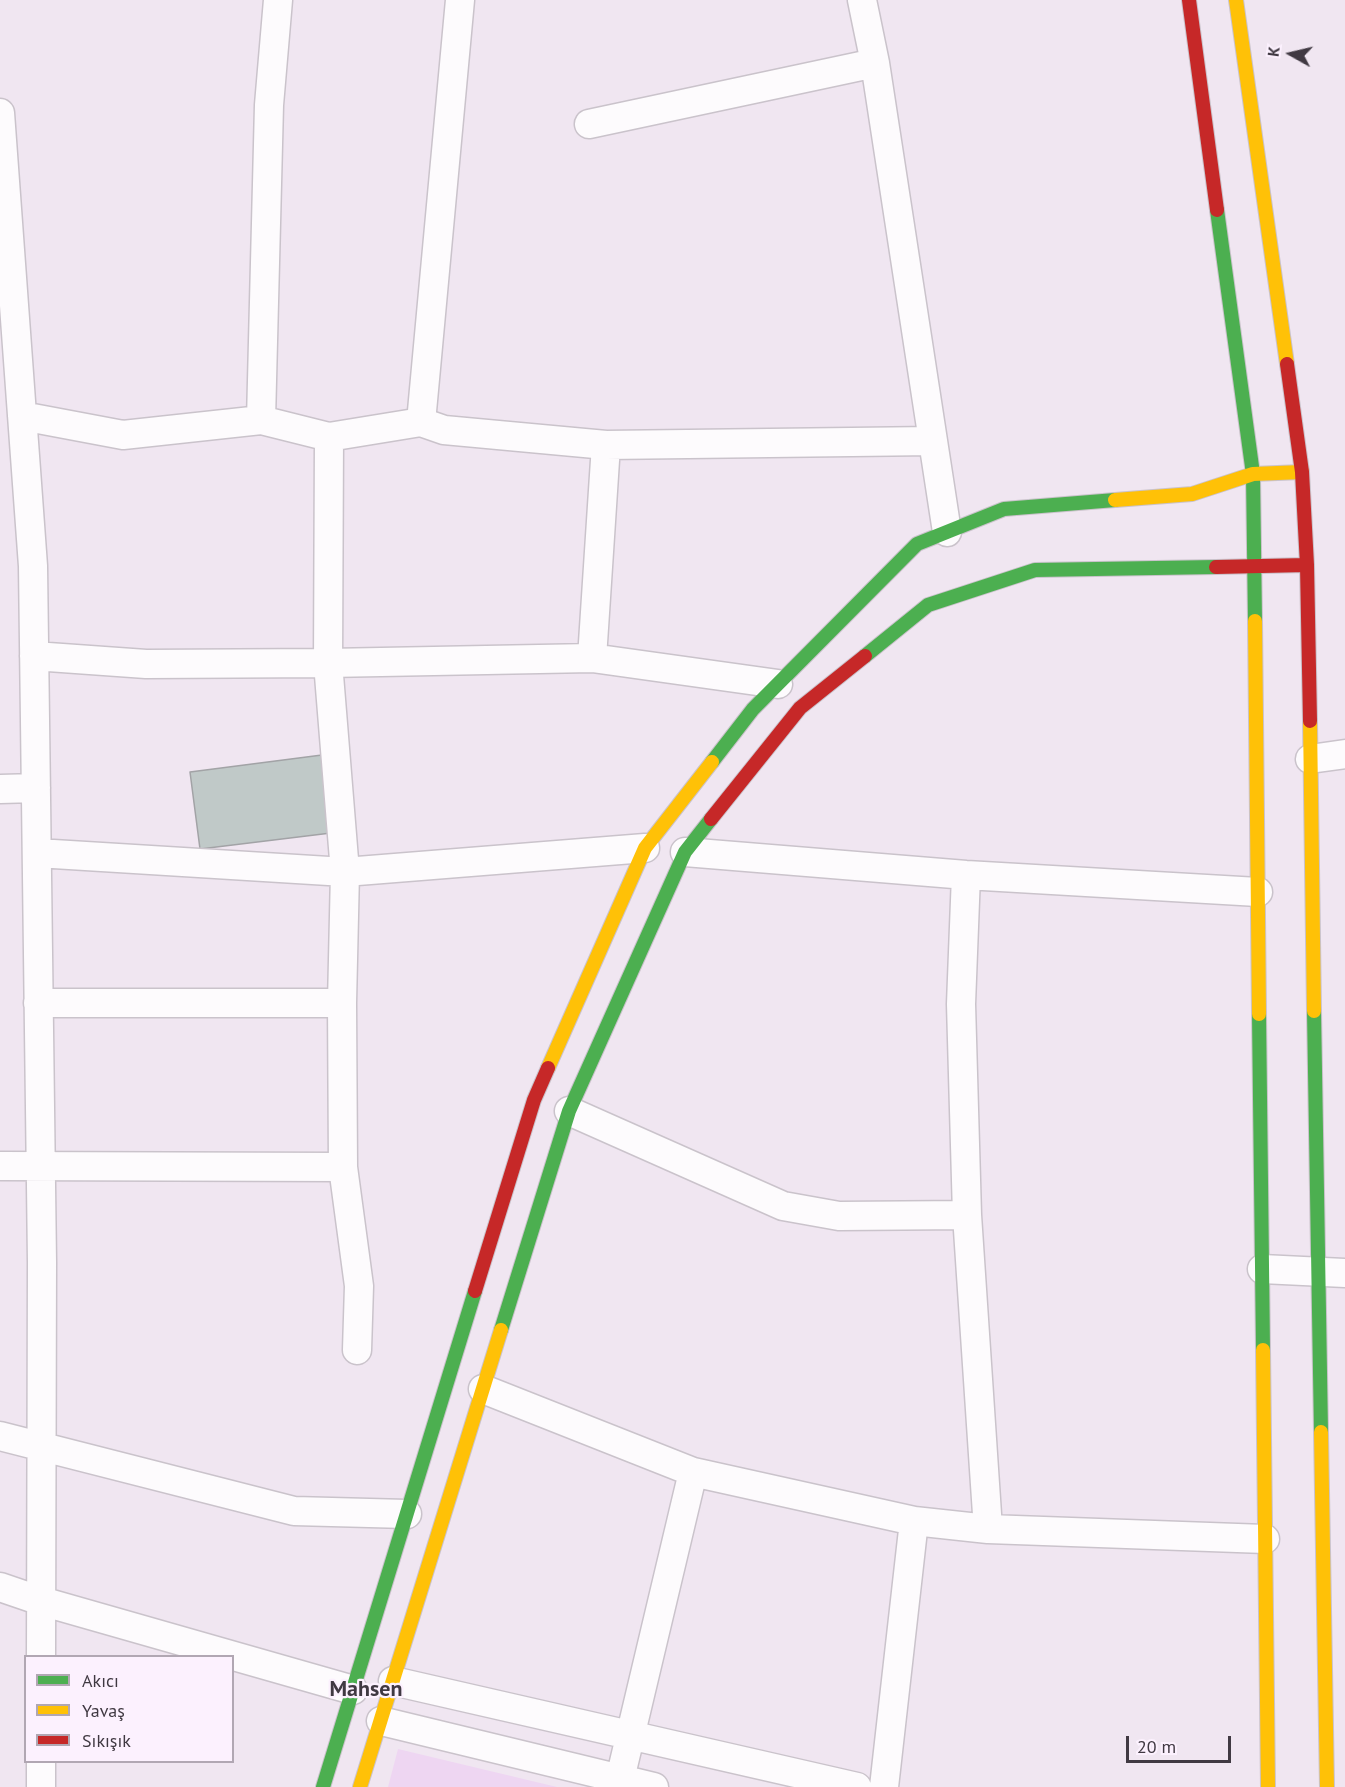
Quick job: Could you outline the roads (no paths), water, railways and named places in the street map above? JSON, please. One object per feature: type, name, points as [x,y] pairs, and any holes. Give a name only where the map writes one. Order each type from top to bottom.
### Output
[{"type":"street","points":[[261,420],[269,105],[278,0]]},
{"type":"street","points":[[421,422],[460,0]]},
{"type":"street","points":[[862,0],[875,63],[947,532]]},
{"type":"street","points":[[1189,0],[1253,474],[1268,1787]]},
{"type":"street","points":[[1236,0],[1302,472],[1307,566],[1310,759],[1332,1273],[1327,1787]]},
{"type":"street","points":[[589,124],[875,63]]},
{"type":"street","points":[[0,113],[33,566],[40,1167],[41,1655]]},
{"type":"street","points":[[22,416],[123,435],[261,420],[329,437],[421,422],[444,430],[606,445],[933,441]]},
{"type":"street","points":[[329,437],[328,663],[345,872],[342,1003],[343,1167],[359,1286],[357,1350]]},
{"type":"street","points":[[592,658],[606,445]]},
{"type":"street","points":[[323,1787],[534,1100],[645,848],[753,709],[917,544],[1004,509],[1192,494],[1253,474],[1302,472]]},
{"type":"street","points":[[360,1787],[569,1111],[685,852],[800,708],[928,606],[1035,570],[1307,566]]},
{"type":"street","points":[[34,656],[146,664],[592,658],[778,684]]},
{"type":"street","points":[[1310,759],[1345,754]]},
{"type":"street","points":[[0,789],[36,788]]},
{"type":"street","points":[[37,853],[345,872],[645,848]]},
{"type":"street","points":[[685,852],[966,875],[1258,891]]},
{"type":"street","points":[[966,875],[961,1004],[967,1215],[988,1529]]},
{"type":"street","points":[[38,1003],[342,1003]]},
{"type":"street","points":[[569,1111],[783,1206],[839,1216],[967,1215]]},
{"type":"street","points":[[0,1166],[343,1167]]},
{"type":"street","points":[[1262,1269],[1332,1273]]},
{"type":"street","points":[[483,1389],[693,1473],[914,1521],[988,1529],[1265,1539]]},
{"type":"street","points":[[0,1436],[294,1511],[407,1514]]},
{"type":"street","points":[[620,1779],[693,1473]]},
{"type":"street","points":[[884,1787],[914,1521]]},
{"type":"street","points":[[0,1587],[232,1655]]},
{"type":"street","points":[[234,1656],[353,1690]]},
{"type":"street","points":[[393,1681],[857,1787]]},
{"type":"street","points":[[381,1721],[654,1787]]},
{"type":"street","points":[[41,1763],[41,1787]]},
{"type":"district","name":"Mahsen","points":[[366,1690]]}]
